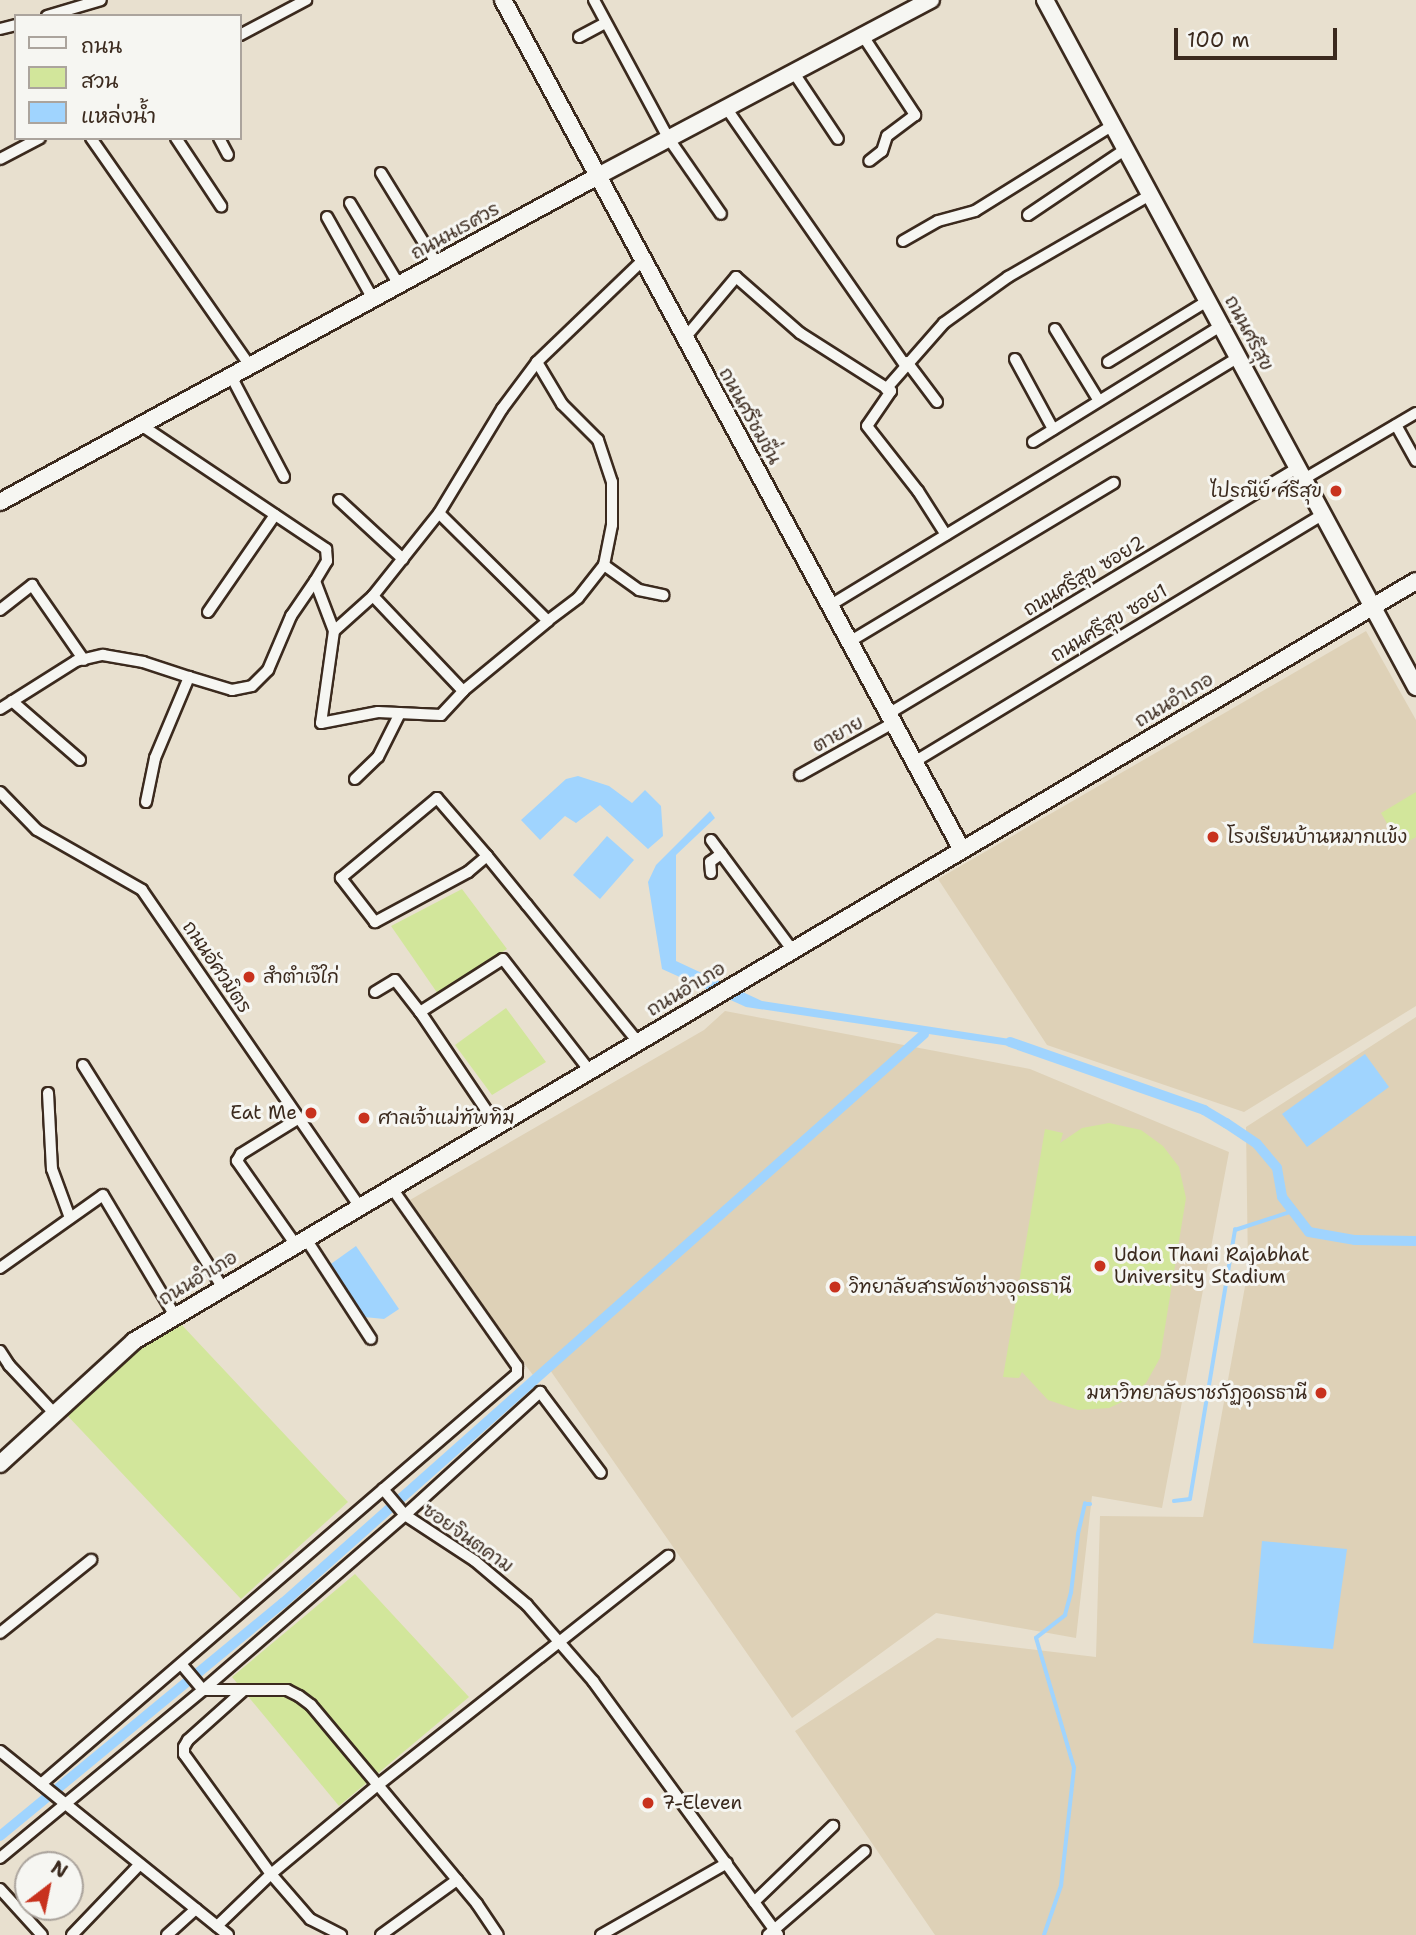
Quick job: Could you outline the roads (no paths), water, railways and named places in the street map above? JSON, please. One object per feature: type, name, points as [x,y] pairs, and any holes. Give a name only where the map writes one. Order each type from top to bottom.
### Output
[{"type":"street","points":[[54,14],[102,0]]},
{"type":"street","points":[[242,34],[306,0]]},
{"type":"street","name":"ถนนศรีชมชื่น","points":[[503,0],[596,177],[962,850]]},
{"type":"street","points":[[594,0],[669,139],[721,214]]},
{"type":"street","name":"ถนนนเรศวร","points":[[0,502],[596,177],[931,0]]},
{"type":"street","name":"ถนนศรีสุข","points":[[1045,0],[1416,687]]},
{"type":"street","points":[[88,4],[91,14]]},
{"type":"street","points":[[579,37],[606,23]]},
{"type":"street","points":[[863,36],[915,115],[887,136],[883,151],[869,160]]},
{"type":"street","points":[[793,73],[838,139]]},
{"type":"street","points":[[727,108],[906,363],[937,402]]},
{"type":"street","points":[[903,241],[938,221],[975,211],[1112,125]]},
{"type":"street","points":[[0,159],[36,140]]},
{"type":"street","points":[[92,140],[250,366]]},
{"type":"street","points":[[177,140],[221,206]]},
{"type":"street","points":[[220,140],[228,155]]},
{"type":"street","points":[[1028,215],[1126,149]]},
{"type":"street","points":[[381,173],[438,264]]},
{"type":"street","points":[[886,388],[944,323],[1007,277],[1150,195]]},
{"type":"street","points":[[350,203],[399,285]]},
{"type":"street","points":[[327,217],[373,299]]},
{"type":"street","points":[[334,631],[373,596],[439,513],[502,409],[537,362],[642,261]]},
{"type":"street","points":[[684,339],[736,277],[800,333],[891,391],[867,426],[918,491],[946,535]]},
{"type":"street","points":[[1108,362],[1207,301]]},
{"type":"street","points":[[1033,442],[1221,326]]},
{"type":"street","points":[[1055,329],[1100,401]]},
{"type":"street","points":[[829,606],[1238,357]]},
{"type":"street","points":[[1015,359],[1054,429]]},
{"type":"street","points":[[315,581],[334,631],[321,723],[378,712],[441,715],[463,691],[578,598],[604,565],[612,525],[612,482],[598,440],[562,404],[537,362]]},
{"type":"street","points":[[231,376],[285,477]]},
{"type":"street","name":"ถนนศรีสุข ซอย2","points":[[891,718],[1301,473],[1416,413]]},
{"type":"street","points":[[0,709],[84,660],[103,655],[143,662],[232,690],[252,686],[268,670],[291,616],[327,561],[326,548],[141,425]]},
{"type":"street","points":[[1396,425],[1416,461]]},
{"type":"street","points":[[849,642],[1114,484]]},
{"type":"street","points":[[339,500],[403,559]]},
{"type":"street","points":[[439,513],[548,621]]},
{"type":"street","name":"ถนนศรีสุข ซอย1","points":[[914,762],[1323,514]]},
{"type":"street","points":[[208,612],[275,515]]},
{"type":"street","points":[[604,565],[639,590],[663,595]]},
{"type":"street","name":"ถนนอำเภอ","points":[[0,1464],[134,1341],[1416,580]]},
{"type":"street","points":[[0,610],[32,585],[84,660]]},
{"type":"street","points":[[373,596],[463,691]]},
{"type":"street","points":[[146,802],[155,758],[189,677]]},
{"type":"street","points":[[12,701],[80,760]]},
{"type":"street","points":[[355,779],[378,757],[400,713]]},
{"type":"street","name":"ตายาย","points":[[800,775],[891,718]]},
{"type":"street","name":"ถนนอัศวมิตร","points":[[0,792],[37,830],[142,890],[360,1207]]},
{"type":"street","points":[[487,856],[468,872],[375,922],[341,878],[438,798],[487,856],[638,1042]]},
{"type":"street","points":[[711,840],[793,950]]},
{"type":"street","points":[[711,873],[710,862],[721,854]]},
{"type":"street","points":[[420,1013],[503,959],[590,1071]]},
{"type":"street","points":[[375,992],[395,981],[497,1126]]},
{"type":"street","points":[[83,1065],[223,1288]]},
{"type":"street","points":[[48,1093],[52,1169],[70,1218]]},
{"type":"street","points":[[299,1118],[241,1154],[237,1161],[301,1242],[371,1339]]},
{"type":"street","points":[[41,1784],[387,1493],[517,1374],[517,1366],[392,1188]]},
{"type":"street","points":[[0,1268],[103,1195],[175,1317]]},
{"type":"street","points":[[0,1351],[9,1365],[54,1413]]},
{"type":"street","points":[[0,1858],[203,1689],[540,1392],[601,1473]]},
{"type":"street","name":"ซอยจินตคาม","points":[[387,1493],[403,1513],[500,1580],[557,1640],[600,1691],[727,1863],[773,1934]]},
{"type":"street","points":[[217,1926],[271,1874],[378,1786],[557,1640],[668,1556]]},
{"type":"street","points":[[0,1633],[91,1560]]},
{"type":"street","points":[[182,1665],[203,1689],[287,1690],[311,1705],[457,1880],[498,1935]]},
{"type":"street","points":[[244,1690],[188,1740],[184,1754],[271,1874],[310,1919],[341,1935]]},
{"type":"street","points":[[0,1751],[228,1935]]},
{"type":"street","points":[[754,1902],[833,1826]]},
{"type":"street","points":[[773,1934],[865,1850]]},
{"type":"street","points":[[601,1935],[613,1932],[727,1863]]},
{"type":"street","points":[[72,1935],[140,1864]]},
{"type":"street","points":[[381,1935],[457,1880]]},
{"type":"street","points":[[0,1889],[42,1935]]},
{"type":"street","points":[[167,1935],[196,1909]]},
{"type":"water","points":[[578,776],[609,786],[632,803],[645,790],[661,806],[663,836],[648,849],[600,805],[576,823],[565,816],[540,840],[521,820],[566,779]]},
{"type":"water","points":[[710,811],[715,818],[676,855],[676,961],[762,1001],[1010,1039],[1010,1046],[746,1007],[662,969],[648,882],[656,865]]},
{"type":"water","points":[[607,836],[634,860],[600,899],[573,875]]},
{"type":"water","points":[[1365,1054],[1389,1087],[1307,1147],[1282,1114]]},
{"type":"water","points":[[356,1246],[399,1309],[384,1319],[364,1317],[328,1266]]},
{"type":"water","points":[[1262,1541],[1347,1549],[1333,1649],[1253,1643]]},
{"type":"waterway","points":[[0,1836],[283,1603],[924,1034]]},
{"type":"waterway","points":[[1010,1042],[1204,1110],[1226,1123],[1257,1144],[1277,1168],[1282,1197],[1309,1232],[1355,1240],[1416,1241]]},
{"type":"waterway","points":[[1174,1501],[1190,1499],[1235,1230],[1293,1211]]},
{"type":"waterway","points":[[1044,1935],[1061,1886],[1074,1768],[1036,1638],[1065,1615],[1071,1593],[1078,1534],[1085,1504],[1090,1504]]},
{"type":"place","name":"ไปรณีย์ ศรีสุข","points":[[1336,491]]},
{"type":"place","name":"โรงเรียนบ้านหมากแข้ง","points":[[1213,837]]},
{"type":"place","name":"สำตำเจ๊ใก่","points":[[249,977]]},
{"type":"place","name":"Eat Me","points":[[311,1113]]},
{"type":"place","name":"ศาลเจ้าแม่ทัพทิม","points":[[364,1118]]},
{"type":"place","name":"Udon Thani Rajabhat University Stadium","points":[[1100,1266]]},
{"type":"place","name":"วิทยาลัยสารพัดช่างอุดรธานี","points":[[835,1287]]},
{"type":"place","name":"มหาวิทยาลัยราชภัฏอุดรธานี","points":[[1321,1393]]},
{"type":"place","name":"7-Eleven","points":[[648,1803]]}]
